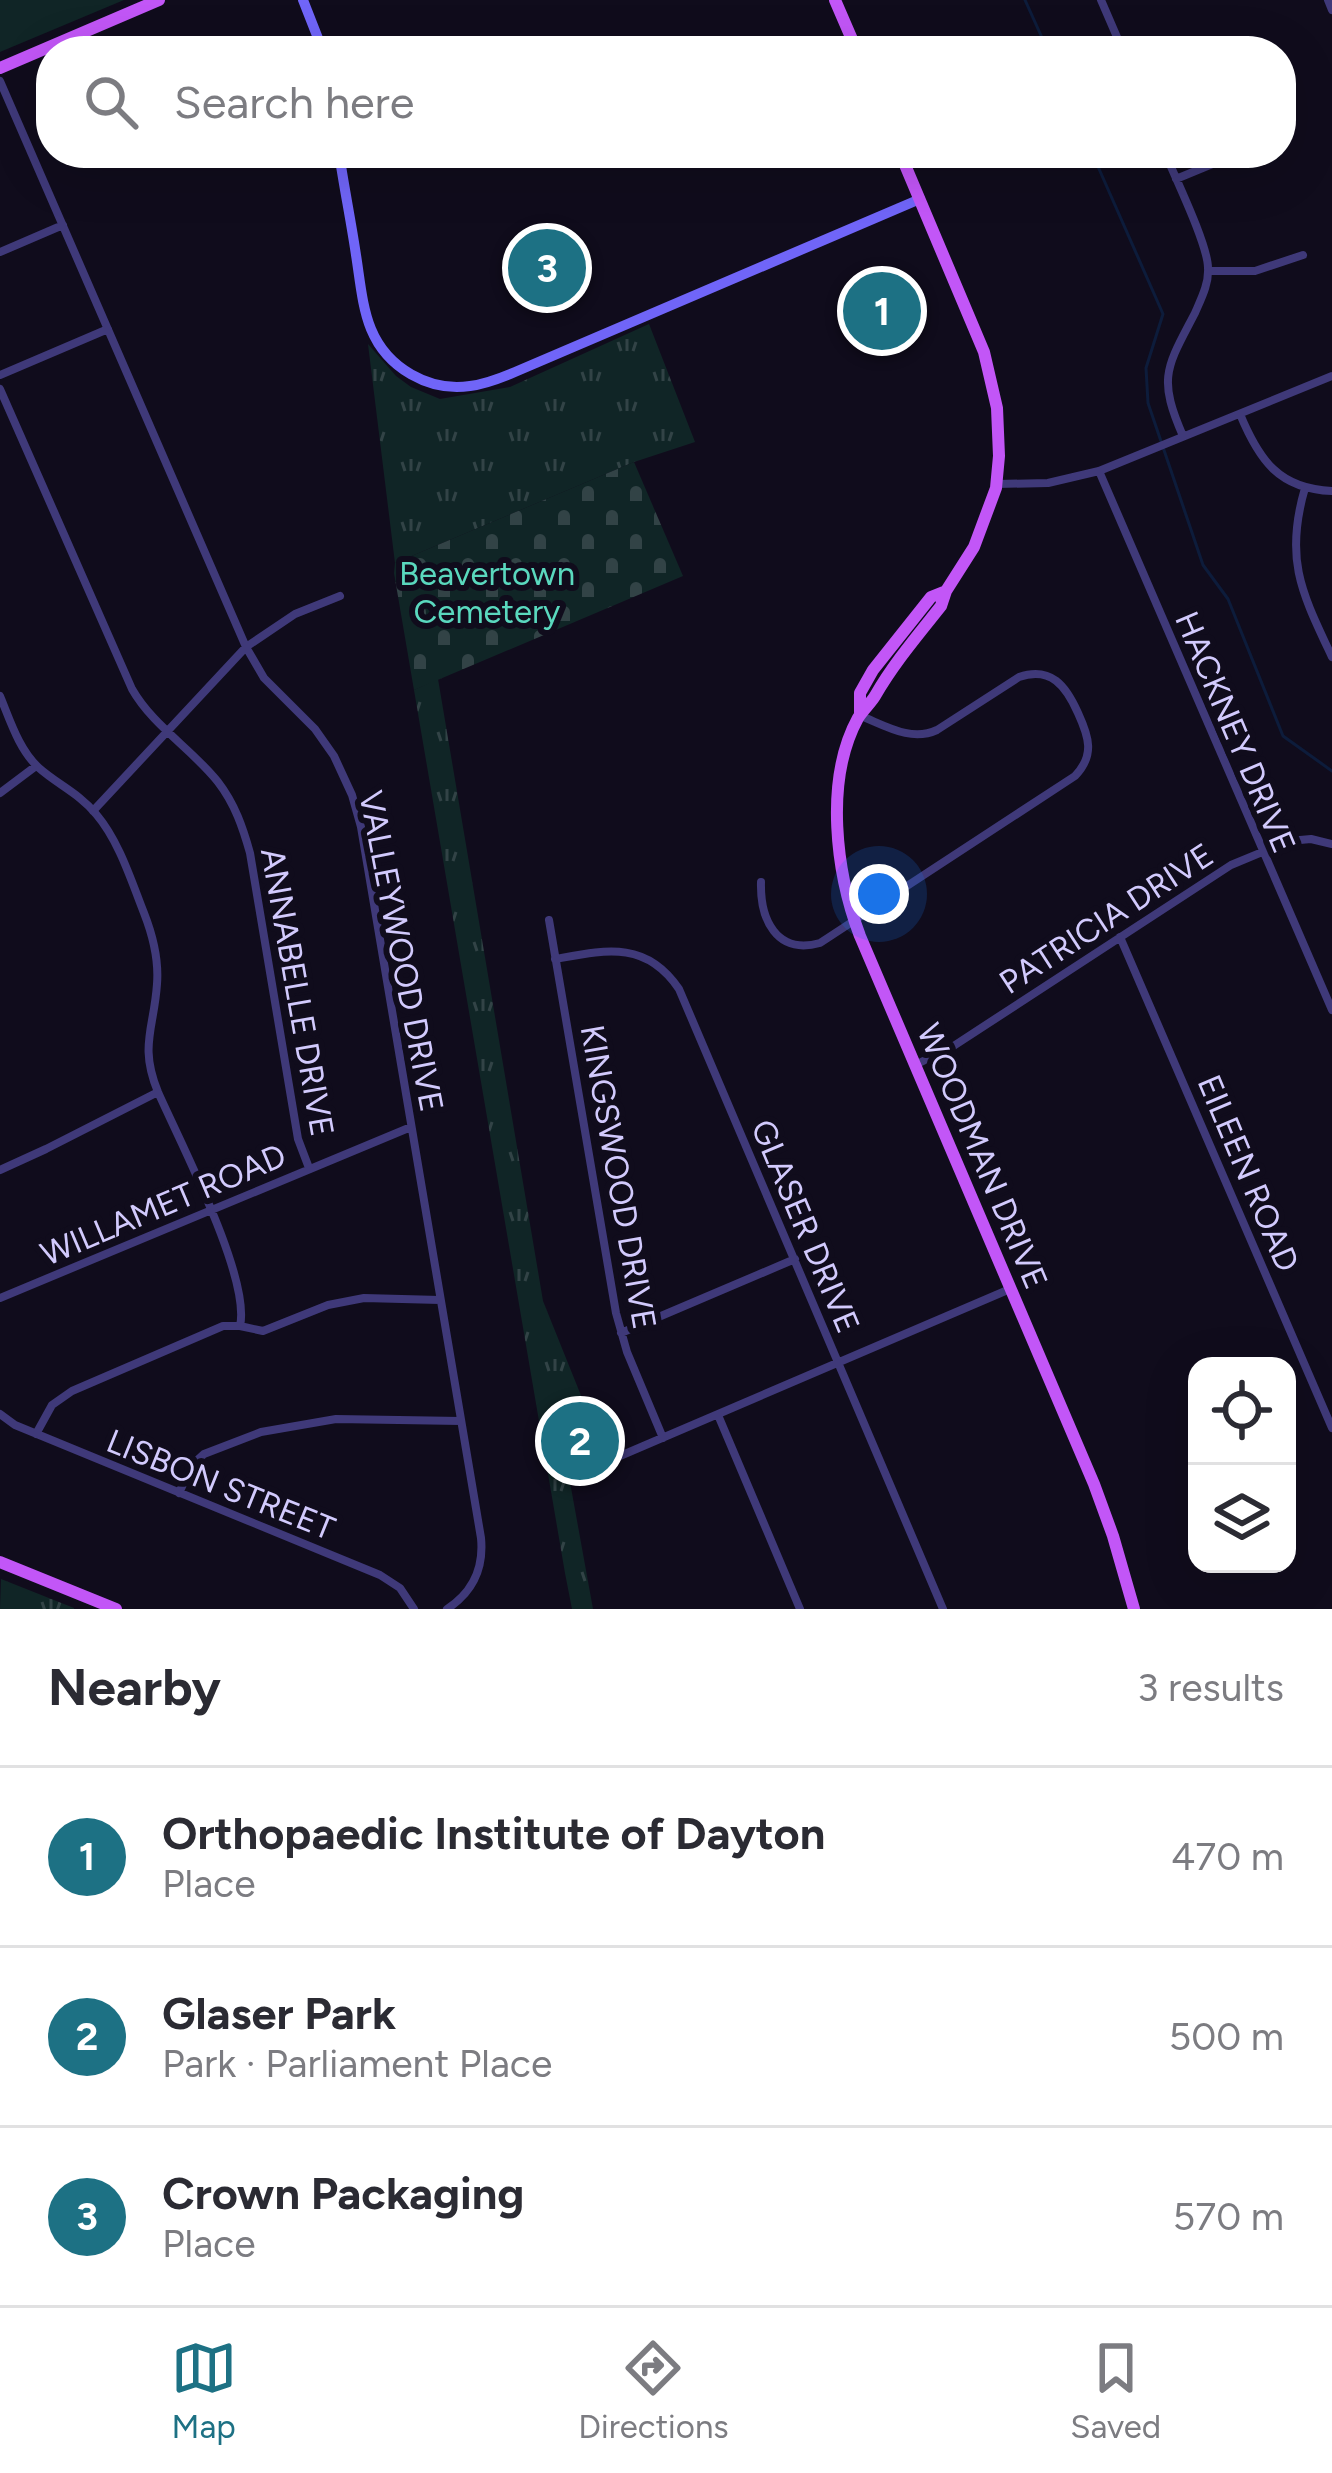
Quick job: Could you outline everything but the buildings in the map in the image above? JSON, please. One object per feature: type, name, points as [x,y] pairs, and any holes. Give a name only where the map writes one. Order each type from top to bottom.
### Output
[{"type":"main road","points":[[75,36],[159,0]]},
{"type":"main road","points":[[836,0],[851,36]]},
{"type":"main road","points":[[0,68],[36,53]]},
{"type":"main road","name":"WOODMAN DRIVE","points":[[907,168],[990,371],[999,429],[997,484],[974,548],[946,591],[931,597],[860,693],[860,716],[842,773],[837,832],[841,874],[854,921],[1094,1484],[1134,1609]]},
{"type":"main road","points":[[0,1562],[80,1602],[116,1609]]},
{"type":"street","points":[[303,0],[316,36]]},
{"type":"street","points":[[1102,0],[1117,36]]},
{"type":"street","points":[[1328,0],[1332,10]]},
{"type":"street","name":"VALLEYWOOD DRIVE","points":[[0,81],[36,163]]},
{"type":"street","name":"VALLEYWOOD DRIVE","points":[[38,168],[246,647],[264,678],[326,742],[352,795],[481,1538],[481,1560],[473,1585],[447,1609]]},
{"type":"street","points":[[342,168],[372,332],[404,370],[451,387],[475,386],[515,372],[920,199]]},
{"type":"street","points":[[1171,168],[1208,271],[1204,294],[1166,379],[1183,436]]},
{"type":"street","points":[[1176,179],[1203,168]]},
{"type":"street","points":[[0,252],[63,225]]},
{"type":"street","points":[[1208,271],[1255,271],[1303,254]]},
{"type":"street","points":[[0,375],[108,329]]},
{"type":"street","points":[[997,484],[1048,483],[1099,471],[1332,376]]},
{"type":"street","name":"ANNABELLE DRIVE","points":[[0,389],[132,688],[149,712],[217,781],[242,824],[298,1138],[310,1168]]},
{"type":"street","points":[[1240,414],[1261,457],[1282,477],[1305,488],[1332,491]]},
{"type":"street","name":"HACKNEY DRIVE","points":[[1099,471],[1332,1010]]},
{"type":"street","points":[[1305,488],[1296,525],[1296,567],[1332,657]]},
{"type":"street","points":[[94,811],[246,647],[295,614],[340,596]]},
{"type":"street","points":[[761,882],[765,916],[776,934],[789,943],[812,945],[1075,776],[1088,756],[1087,733],[1066,688],[1045,674],[1019,676],[923,736],[860,716]]},
{"type":"street","points":[[0,696],[36,766],[94,811],[112,838],[153,939],[158,982],[147,1052],[158,1092],[236,1274],[240,1326]]},
{"type":"street","points":[[0,793],[36,766]]},
{"type":"street","name":"PATRICIA DRIVE","points":[[916,1065],[952,1047],[1220,871],[1300,839],[1332,844]]},
{"type":"street","name":"KINGSWOOD DRIVE","points":[[549,920],[621,1333],[663,1438]]},
{"type":"street","name":"EILEEN ROAD","points":[[1120,937],[1332,1428]]},
{"type":"street","name":"GLASER DRIVE","points":[[556,959],[621,951],[648,959],[671,977],[943,1609]]},
{"type":"street","points":[[0,1170],[158,1092]]},
{"type":"street","name":"WILLAMET ROAD","points":[[0,1298],[411,1127]]},
{"type":"street","points":[[621,1333],[795,1259]]},
{"type":"street","points":[[613,1459],[1010,1289]]},
{"type":"street","points":[[36,1434],[52,1405],[71,1390],[223,1327],[262,1331],[345,1300],[440,1300]]},
{"type":"street","name":"LISBON STREET","points":[[0,1414],[36,1434],[380,1575],[400,1588],[415,1609]]},
{"type":"street","points":[[718,1415],[800,1609]]},
{"type":"street","points":[[179,1493],[192,1465],[204,1454],[275,1428],[336,1419],[461,1421]]},
{"type":"green space","points":[[0,0],[124,0],[36,36],[0,52]]},
{"type":"green space","points":[[649,324],[695,442],[634,462],[395,563],[368,344],[396,376],[440,399],[510,387]]},
{"type":"green space","name":"Beavertown Cemetery","points":[[634,462],[683,576],[414,690],[395,563]]},
{"type":"green space","points":[[438,679],[543,1301],[584,1403],[558,1416],[593,1609],[572,1609],[414,690]]},
{"type":"green space","points":[[584,1403],[607,1467],[570,1482],[558,1415]]},
{"type":"green space","points":[[1,1579],[74,1608],[74,1609],[0,1609]]},
{"type":"waterway","points":[[1025,0],[1041,36]]},
{"type":"waterway","points":[[1099,168],[1163,314],[1146,368],[1148,403],[1203,565],[1228,599],[1283,736],[1332,771]]},
{"type":"place","name":"Crown Packaging","points":[[547,268]]},
{"type":"place","name":"Orthopaedic Institute of Dayton","points":[[882,311]]},
{"type":"place","name":"Glaser Park","points":[[580,1441]]}]
